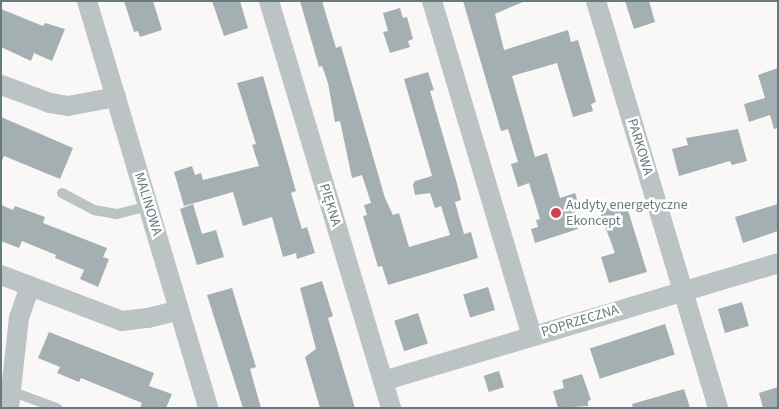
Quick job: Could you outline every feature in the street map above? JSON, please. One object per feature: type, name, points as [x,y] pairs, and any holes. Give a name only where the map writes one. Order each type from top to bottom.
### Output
[{"type":"street","name":"MALINOWA","points":[[87,1],[208,408]]},
{"type":"street","name":"PIĘKNA","points":[[269,1],[391,408]]},
{"type":"street","points":[[432,1],[532,336]]},
{"type":"street","name":"PARKOWA","points":[[596,1],[718,408]]},
{"type":"street","points":[[1,85],[50,103],[68,106],[116,97]]},
{"type":"street","name":"POPRZECZNA","points":[[383,382],[683,290],[778,263]]},
{"type":"street","points":[[1,275],[122,321],[148,318],[179,310]]},
{"type":"street","points":[[11,400],[18,327],[30,286]]},
{"type":"lane","points":[[62,194],[94,210],[117,214],[149,206]]},
{"type":"lane","points":[[11,400],[57,408]]},
{"type":"building","points":[[124,1],[153,1],[162,30],[140,37],[138,31],[134,32]]},
{"type":"building","points":[[212,1],[240,1],[248,28],[224,36]]},
{"type":"building","points":[[300,1],[322,1],[336,48],[341,46],[385,198],[393,215],[399,213],[409,247],[450,235],[441,206],[435,208],[430,193],[415,195],[413,185],[415,181],[432,176],[404,79],[428,72],[434,90],[430,91],[461,200],[455,202],[464,234],[471,232],[478,258],[388,285],[382,266],[378,267],[363,216],[367,215],[364,205],[371,203],[362,175],[352,178],[340,121],[335,122],[328,83],[322,66],[319,67]]},
{"type":"building","points":[[463,1],[525,1],[495,14],[504,50],[568,30],[571,42],[578,40],[596,102],[591,104],[593,111],[573,117],[557,63],[512,76],[535,157],[547,153],[560,198],[575,193],[579,205],[573,217],[578,229],[535,243],[531,229],[538,227],[536,220],[540,219],[529,183],[518,187],[511,164],[518,162],[508,129],[501,131]]},
{"type":"building","points":[[625,1],[649,1],[655,22],[634,29]]},
{"type":"building","points":[[400,8],[403,18],[407,17],[413,39],[408,41],[410,47],[390,53],[383,32],[388,31],[383,13]]},
{"type":"building","points":[[1,9],[43,26],[45,23],[65,29],[52,61],[34,53],[31,61],[1,47]]},
{"type":"building","points":[[778,68],[778,128],[774,129],[770,115],[749,122],[744,104],[765,98],[758,75]]},
{"type":"building","points":[[263,76],[296,191],[291,193],[302,229],[307,227],[315,253],[297,259],[296,253],[283,257],[272,217],[243,226],[233,192],[184,206],[174,172],[192,166],[195,175],[201,173],[203,180],[259,166],[252,145],[256,144],[237,83]]},
{"type":"building","points":[[1,117],[73,148],[60,179],[4,156],[1,163]]},
{"type":"building","points":[[738,129],[747,161],[732,165],[730,161],[679,176],[672,149],[688,145],[686,138]]},
{"type":"building","points":[[193,204],[202,234],[216,230],[224,257],[197,265],[180,209]]},
{"type":"building","points":[[617,204],[619,209],[627,207],[647,272],[609,283],[601,257],[615,253],[599,210]]},
{"type":"building","points":[[778,204],[778,231],[743,243],[735,217]]},
{"type":"building","points":[[1,205],[13,210],[15,206],[45,217],[43,223],[107,248],[103,257],[109,259],[98,287],[80,279],[84,270],[55,258],[56,255],[22,241],[19,248],[1,241]]},
{"type":"building","points":[[322,281],[333,316],[328,318],[355,408],[320,408],[305,357],[316,349],[300,288]]},
{"type":"building","points":[[488,287],[495,310],[470,318],[463,295]]},
{"type":"building","points":[[232,288],[256,367],[250,369],[261,408],[243,408],[207,295]]},
{"type":"building","points":[[742,302],[749,326],[725,333],[718,309]]},
{"type":"building","points":[[418,313],[428,343],[404,351],[394,321]]},
{"type":"building","points":[[665,324],[675,354],[600,379],[590,348]]},
{"type":"building","points":[[49,332],[154,373],[149,386],[172,394],[166,408],[140,408],[142,403],[81,378],[79,382],[57,373],[60,367],[38,358]]},
{"type":"building","points":[[499,371],[504,387],[489,392],[484,376]]},
{"type":"building","points":[[582,374],[591,400],[588,401],[588,406],[558,408],[553,391],[564,388],[562,380]]},
{"type":"building","points":[[778,387],[778,408],[763,408],[759,393]]},
{"type":"building","points":[[684,389],[690,408],[633,408],[632,404]]},
{"type":"place","name":"Audyty energetyczne Ekoncept","points":[[556,213]]}]
